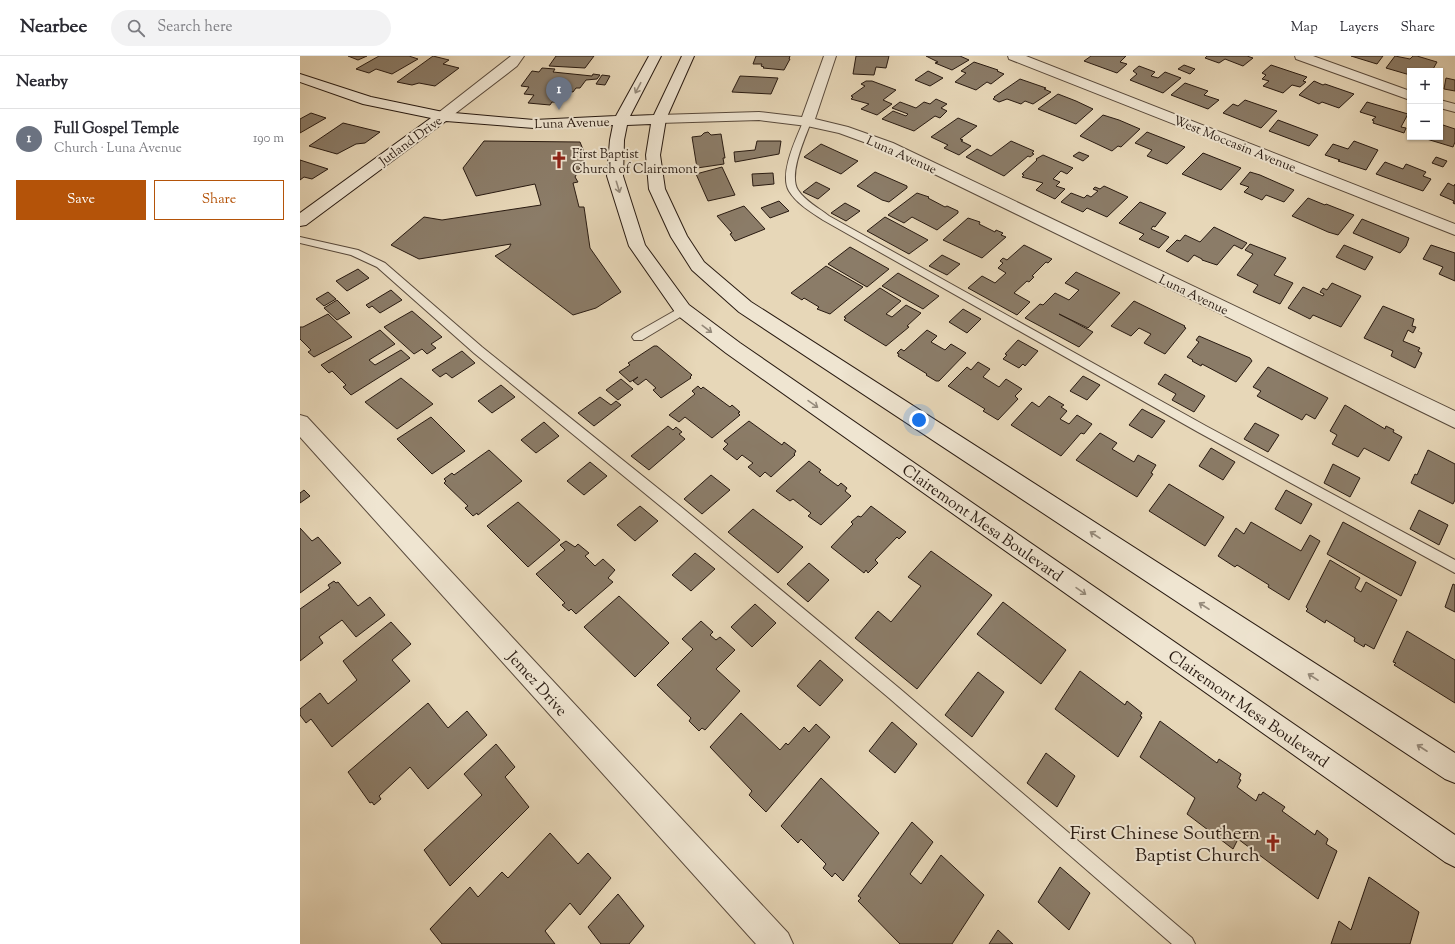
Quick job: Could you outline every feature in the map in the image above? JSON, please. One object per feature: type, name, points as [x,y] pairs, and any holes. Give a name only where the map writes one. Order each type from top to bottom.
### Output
[{"type":"street","name":"Jutland Drive","points":[[300,221],[443,116],[512,63],[518,56]]},
{"type":"street","name":"Clairemont Mesa Boulevard","points":[[655,56],[621,120],[617,140],[615,176],[637,246],[683,310],[740,353],[1455,852]]},
{"type":"street","points":[[688,56],[659,119],[653,155],[657,189],[679,237],[698,266],[745,308],[1455,769]]},
{"type":"street","points":[[807,122],[830,56]]},
{"type":"street","name":"West Moccasin Avenue","points":[[1014,56],[1455,230]]},
{"type":"street","points":[[1301,56],[1407,95]]},
{"type":"street","name":"Luna Avenue","points":[[300,78],[368,101],[443,116],[534,124],[759,116],[807,122],[843,130],[888,146],[1455,420]]},
{"type":"street","points":[[1443,105],[1455,108]]},
{"type":"street","name":"Jemez Drive","points":[[300,423],[777,944]]},
{"type":"lane","points":[[807,122],[792,171],[791,182],[793,190],[826,218],[1202,429],[1455,567]]},
{"type":"lane","points":[[300,240],[354,252],[381,265],[478,350],[675,510],[894,693],[1186,944]]},
{"type":"lane","points":[[638,337],[683,310]]},
{"type":"building","points":[[348,56],[367,56],[358,60]]},
{"type":"building","points":[[379,56],[409,56],[418,59],[392,74],[376,69],[369,73],[356,69]]},
{"type":"building","points":[[433,56],[449,60],[443,64],[459,68],[435,86],[419,83],[412,85],[397,82]]},
{"type":"building","points":[[556,56],[594,56],[585,68],[549,66]]},
{"type":"building","points":[[756,56],[790,56],[790,59],[784,70],[763,68],[764,67],[761,66],[762,64],[753,64]]},
{"type":"building","points":[[856,56],[889,56],[886,68],[876,67],[874,75],[853,74]]},
{"type":"building","points":[[926,56],[960,56],[969,60],[952,70],[935,63],[938,62]]},
{"type":"building","points":[[1091,56],[1126,56],[1120,62],[1127,64],[1117,73],[1084,61]]},
{"type":"building","points":[[1207,56],[1247,56],[1253,58],[1243,66],[1225,59],[1219,63],[1205,58]]},
{"type":"building","points":[[1351,56],[1383,56],[1377,64]]},
{"type":"building","points":[[1395,56],[1410,59],[1413,56],[1417,56],[1437,62],[1434,68],[1407,68],[1407,74],[1386,68]]},
{"type":"building","points":[[974,62],[998,70],[997,71],[1004,74],[991,84],[987,82],[976,90],[955,82],[966,73],[961,71]]},
{"type":"building","points":[[1184,65],[1195,69],[1190,74],[1178,69]]},
{"type":"building","points":[[1271,65],[1307,77],[1303,81],[1306,82],[1300,87],[1292,85],[1283,93],[1263,86],[1269,81],[1262,79],[1266,75],[1262,73]]},
{"type":"building","points":[[1139,66],[1155,72],[1151,76],[1158,78],[1165,72],[1181,78],[1163,93],[1130,80],[1137,74],[1133,71]]},
{"type":"building","points":[[542,68],[555,69],[553,72],[592,76],[593,74],[600,75],[597,79],[586,80],[580,88],[576,88],[573,92],[568,91],[564,98],[560,98],[557,102],[552,102],[550,105],[528,103],[534,95],[524,94],[529,87],[521,86],[532,71],[539,72]]},
{"type":"building","points":[[928,71],[943,78],[930,86],[915,80]]},
{"type":"building","points":[[602,75],[610,76],[605,85],[596,84]]},
{"type":"building","points":[[740,76],[778,78],[771,94],[732,92]]},
{"type":"building","points":[[1446,78],[1455,80],[1455,91],[1444,89]]},
{"type":"building","points":[[1020,79],[1046,88],[1044,89],[1051,92],[1033,104],[1025,101],[1021,104],[1007,99],[999,102],[993,99]]},
{"type":"building","points":[[866,81],[872,81],[896,90],[883,100],[892,104],[877,115],[861,109],[869,104],[851,99],[853,97],[851,96],[865,86],[861,84]]},
{"type":"building","points":[[1314,81],[1354,94],[1339,108],[1322,102],[1319,104],[1299,95]]},
{"type":"building","points":[[1185,83],[1208,91],[1204,95],[1219,100],[1208,109],[1171,95]]},
{"type":"building","points":[[1058,94],[1093,109],[1076,124],[1038,109]]},
{"type":"building","points":[[936,99],[947,104],[941,108],[947,111],[940,118],[935,116],[914,131],[882,119],[893,111],[906,116],[908,114],[892,108],[900,102],[916,108],[924,102],[930,104]]},
{"type":"building","points":[[1245,100],[1277,111],[1261,128],[1223,113],[1233,104],[1238,106]]},
{"type":"building","points":[[1367,102],[1407,114],[1401,127],[1406,128],[1404,133],[1373,123],[1374,121],[1372,120],[1376,117],[1360,112]]},
{"type":"building","points":[[311,113],[326,118],[300,133],[300,119]]},
{"type":"building","points":[[1103,115],[1140,129],[1121,147],[1118,146],[1112,151],[1080,136]]},
{"type":"building","points":[[958,118],[977,126],[960,139],[971,146],[959,155],[944,148],[948,145],[931,137]]},
{"type":"building","points":[[1278,120],[1318,135],[1309,146],[1269,131]]},
{"type":"building","points":[[343,123],[380,132],[365,143],[356,144],[337,154],[309,146]]},
{"type":"building","points":[[1443,125],[1455,129],[1455,142],[1453,147],[1430,140],[1443,140]]},
{"type":"building","points":[[708,132],[711,135],[721,134],[725,158],[723,158],[724,164],[697,168],[692,137],[701,136]]},
{"type":"building","points":[[1147,132],[1185,147],[1167,164],[1147,156],[1152,150],[1135,143]]},
{"type":"building","points":[[484,141],[580,142],[586,157],[575,177],[578,182],[573,183],[579,207],[584,207],[590,248],[621,292],[596,308],[573,315],[495,256],[509,248],[511,244],[419,259],[391,245],[424,217],[442,220],[541,205],[535,184],[476,196],[463,168]]},
{"type":"building","points":[[757,141],[781,141],[779,154],[735,162],[734,152],[755,150]]},
{"type":"building","points":[[1011,141],[1034,151],[1032,153],[1034,154],[1030,157],[1028,156],[1004,176],[966,157],[977,149],[991,156]]},
{"type":"building","points":[[1354,141],[1378,150],[1366,170],[1325,155],[1333,144],[1348,149]]},
{"type":"building","points":[[821,144],[858,161],[841,174],[804,157]]},
{"type":"building","points":[[1079,152],[1089,156],[1083,161],[1073,156]]},
{"type":"building","points":[[1203,153],[1241,168],[1221,190],[1182,174]]},
{"type":"building","points":[[1043,155],[1073,168],[1067,174],[1061,171],[1053,179],[1060,182],[1056,186],[1065,189],[1055,199],[1036,190],[1043,183],[1022,177],[1024,175],[1022,174],[1037,160],[1036,159]]},
{"type":"building","points":[[1436,157],[1447,161],[1443,167],[1432,163]]},
{"type":"building","points":[[300,160],[328,169],[312,179],[304,177],[300,180]]},
{"type":"building","points":[[1385,162],[1403,169],[1406,164],[1426,172],[1423,176],[1431,179],[1423,191],[1376,174]]},
{"type":"building","points":[[722,167],[735,195],[708,201],[696,174]]},
{"type":"building","points":[[875,172],[907,186],[907,188],[889,202],[882,200],[857,186]]},
{"type":"building","points":[[1250,172],[1294,190],[1284,202],[1266,195],[1262,200],[1244,192],[1249,187],[1240,184]]},
{"type":"building","points":[[773,173],[774,184],[753,186],[752,174]]},
{"type":"building","points":[[816,182],[830,189],[818,199],[803,192]]},
{"type":"building","points":[[1448,183],[1454,186],[1455,184],[1455,204],[1453,203],[1454,201],[1440,195]]},
{"type":"building","points":[[1104,186],[1128,197],[1107,217],[1087,208],[1083,212],[1061,202],[1071,193],[1084,198],[1087,195],[1091,197],[1098,191],[1093,189],[1095,187],[1100,189]]},
{"type":"building","points":[[917,193],[929,197],[928,198],[945,207],[947,206],[958,211],[958,213],[937,230],[912,217],[904,223],[888,215]]},
{"type":"building","points":[[1308,198],[1354,215],[1338,235],[1328,232],[1292,216]]},
{"type":"building","points":[[779,201],[789,211],[770,218],[761,208]]},
{"type":"building","points":[[1140,202],[1166,213],[1155,227],[1153,226],[1151,229],[1169,237],[1159,248],[1139,239],[1144,234],[1119,223]]},
{"type":"building","points":[[845,203],[860,211],[846,221],[831,213]]},
{"type":"building","points":[[744,206],[765,229],[735,241],[730,234],[732,233],[717,216]]},
{"type":"building","points":[[885,217],[928,240],[909,254],[867,231]]},
{"type":"building","points":[[968,218],[980,222],[979,224],[995,232],[996,230],[1003,233],[1001,235],[1006,237],[982,258],[943,240]]},
{"type":"building","points":[[1362,219],[1409,238],[1406,246],[1400,253],[1353,233]]},
{"type":"building","points":[[1214,227],[1247,243],[1242,249],[1234,245],[1217,265],[1202,260],[1194,255],[1188,262],[1166,251],[1177,240],[1180,241],[1185,235],[1200,242]]},
{"type":"building","points":[[1250,244],[1286,258],[1274,275],[1293,283],[1280,304],[1253,292],[1258,285],[1237,275],[1253,254],[1245,250]]},
{"type":"building","points":[[1024,245],[1052,259],[1048,263],[1046,262],[1032,276],[1034,277],[1029,282],[1027,281],[1014,293],[1030,302],[1017,315],[968,288],[982,276],[995,283],[1006,273],[998,268],[1003,263],[1000,261],[1003,258],[1007,260]]},
{"type":"building","points":[[1344,245],[1373,257],[1365,270],[1336,257]]},
{"type":"building","points":[[1431,245],[1455,253],[1455,281],[1439,274],[1443,267],[1423,259]]},
{"type":"building","points":[[850,247],[889,269],[867,287],[828,264]]},
{"type":"building","points":[[942,255],[960,264],[947,275],[929,266]]},
{"type":"building","points":[[826,266],[863,287],[830,314],[817,309],[819,307],[804,298],[802,300],[791,293]]},
{"type":"building","points":[[358,269],[369,278],[347,291],[336,281]]},
{"type":"building","points":[[1076,272],[1120,293],[1088,328],[1059,314],[1093,332],[1079,347],[1025,318],[1040,304],[1043,305],[1055,293],[1069,300],[1079,290],[1065,283]]},
{"type":"building","points":[[898,273],[939,296],[923,309],[882,286]]},
{"type":"building","points":[[1332,283],[1361,296],[1341,327],[1313,315],[1310,319],[1288,308],[1303,287],[1323,296],[1324,294],[1320,292],[1323,288],[1327,290]]},
{"type":"building","points":[[880,288],[901,301],[886,314],[892,317],[906,305],[921,313],[907,326],[909,327],[886,346],[844,320],[846,318],[844,317]]},
{"type":"building","points":[[391,290],[402,300],[380,313],[372,306],[369,308],[366,305]]},
{"type":"building","points":[[328,292],[336,299],[324,306],[316,299]]},
{"type":"building","points":[[337,300],[350,313],[337,320],[324,308]]},
{"type":"building","points":[[1134,301],[1185,326],[1184,327],[1186,328],[1165,354],[1144,343],[1151,334],[1139,328],[1131,336],[1111,326]]},
{"type":"building","points":[[1383,306],[1414,319],[1412,326],[1416,327],[1413,333],[1408,330],[1403,341],[1420,348],[1418,351],[1422,353],[1415,368],[1391,356],[1393,351],[1364,338]]},
{"type":"building","points":[[963,309],[981,319],[967,333],[949,322]]},
{"type":"building","points":[[412,311],[442,337],[431,344],[436,348],[427,354],[422,349],[414,354],[384,327]]},
{"type":"building","points":[[328,314],[352,337],[314,357],[308,352],[311,350],[300,339],[300,327],[303,327]]},
{"type":"building","points":[[380,330],[395,344],[369,360],[375,365],[401,350],[410,358],[351,395],[343,387],[346,385],[332,371],[329,373],[321,365]]},
{"type":"building","points":[[927,330],[937,336],[931,342],[945,350],[951,344],[966,353],[939,381],[936,381],[926,375],[927,374],[898,356],[899,354],[897,353],[901,349],[904,351]]},
{"type":"building","points":[[1199,336],[1250,358],[1252,361],[1236,382],[1202,364],[1201,366],[1187,357],[1199,342],[1196,340]]},
{"type":"building","points":[[1018,340],[1038,351],[1025,366],[1023,364],[1019,368],[1003,359],[1007,355],[1005,354]]},
{"type":"building","points":[[654,346],[657,346],[692,375],[690,377],[691,378],[661,398],[653,390],[656,388],[646,379],[638,385],[633,381],[638,377],[630,382],[619,372],[630,365],[628,363]]},
{"type":"building","points":[[462,351],[475,363],[452,378],[446,373],[440,377],[432,370]]},
{"type":"building","points":[[978,362],[990,369],[983,377],[999,387],[1006,379],[1022,389],[1015,396],[1018,399],[998,420],[983,411],[985,409],[948,386],[967,367],[971,370]]},
{"type":"building","points":[[1268,367],[1328,398],[1315,419],[1306,414],[1302,420],[1257,396],[1261,391],[1253,387]]},
{"type":"building","points":[[1165,374],[1205,396],[1194,412],[1172,400],[1176,394],[1158,384]]},
{"type":"building","points":[[1083,376],[1100,385],[1087,400],[1070,391]]},
{"type":"building","points":[[401,378],[433,404],[397,429],[365,402]]},
{"type":"building","points":[[621,379],[633,389],[618,400],[606,390]]},
{"type":"building","points":[[501,385],[515,397],[492,413],[478,401]]},
{"type":"building","points":[[698,386],[701,389],[703,387],[730,407],[732,405],[740,412],[738,413],[740,415],[712,438],[685,417],[679,422],[669,415],[695,394],[692,391]]},
{"type":"building","points":[[1049,396],[1064,405],[1061,407],[1067,411],[1060,419],[1069,424],[1077,415],[1092,424],[1084,434],[1081,433],[1061,456],[1011,425],[1032,402],[1039,407]]},
{"type":"building","points":[[600,397],[611,405],[616,401],[621,405],[594,426],[578,413]]},
{"type":"building","points":[[1345,405],[1385,429],[1386,426],[1394,430],[1393,432],[1402,437],[1389,461],[1364,448],[1358,457],[1332,444],[1337,435],[1330,431]]},
{"type":"building","points":[[1142,409],[1165,421],[1152,438],[1129,425]]},
{"type":"building","points":[[431,417],[465,451],[432,474],[397,439]]},
{"type":"building","points":[[749,421],[782,445],[784,442],[796,451],[794,454],[795,455],[771,477],[765,472],[760,477],[748,467],[753,463],[742,455],[737,460],[723,449],[728,444],[724,441]]},
{"type":"building","points":[[544,422],[559,436],[536,453],[521,440]]},
{"type":"building","points":[[1255,423],[1279,435],[1268,452],[1244,439]]},
{"type":"building","points":[[668,426],[673,430],[676,427],[682,432],[679,434],[685,439],[649,470],[631,456]]},
{"type":"building","points":[[1100,433],[1117,443],[1112,449],[1134,462],[1138,455],[1156,465],[1151,473],[1153,474],[1137,497],[1076,460]]},
{"type":"building","points":[[1211,448],[1235,462],[1223,480],[1199,466]]},
{"type":"building","points":[[489,450],[522,481],[478,515],[477,513],[473,516],[465,508],[468,506],[444,483],[446,481],[444,479],[452,473],[454,475]]},
{"type":"building","points":[[1428,450],[1455,464],[1455,500],[1453,504],[1411,483],[1415,474],[1417,475]]},
{"type":"building","points":[[809,461],[821,470],[819,472],[838,486],[841,483],[847,488],[845,491],[851,496],[821,525],[808,516],[811,513],[793,499],[790,501],[776,491]]},
{"type":"building","points":[[590,462],[607,476],[584,495],[567,481]]},
{"type":"building","points":[[1333,464],[1360,478],[1350,497],[1324,483]]},
{"type":"building","points":[[711,475],[730,490],[702,514],[684,499]]},
{"type":"building","points":[[1169,484],[1224,517],[1205,546],[1149,511]]},
{"type":"building","points":[[304,490],[310,496],[300,503],[300,493]]},
{"type":"building","points":[[1286,490],[1312,504],[1301,524],[1275,509]]},
{"type":"building","points":[[518,502],[560,540],[528,567],[487,526]]},
{"type":"building","points":[[640,506],[658,521],[635,541],[617,525]]},
{"type":"building","points":[[871,506],[906,532],[899,539],[897,537],[875,560],[878,563],[868,573],[866,570],[864,573],[831,547],[853,524],[851,522],[858,516],[861,517]]},
{"type":"building","points":[[753,509],[803,547],[778,573],[728,532]]},
{"type":"building","points":[[1419,510],[1448,525],[1439,545],[1410,529]]},
{"type":"building","points":[[1251,522],[1301,551],[1310,535],[1320,541],[1289,600],[1268,587],[1269,585],[1237,565],[1235,567],[1218,556],[1236,528],[1244,534]]},
{"type":"building","points":[[1343,522],[1416,562],[1401,596],[1327,554]]},
{"type":"building","points":[[300,528],[312,541],[318,537],[341,563],[300,593]]},
{"type":"building","points":[[566,541],[575,547],[578,544],[589,553],[585,556],[595,566],[603,559],[615,570],[608,578],[613,582],[576,614],[571,609],[569,611],[562,605],[565,603],[536,574],[565,550],[560,545]]},
{"type":"building","points":[[931,551],[992,595],[917,689],[855,638],[878,611],[891,622],[921,586],[908,577]]},
{"type":"building","points":[[695,553],[715,569],[691,591],[672,575]]},
{"type":"building","points":[[1330,560],[1360,578],[1355,588],[1361,592],[1366,582],[1397,600],[1374,649],[1365,644],[1364,647],[1354,641],[1355,638],[1326,620],[1325,623],[1306,611],[1308,609],[1306,607]]},
{"type":"building","points":[[809,563],[829,580],[808,602],[787,584]]},
{"type":"building","points":[[334,581],[336,583],[338,582],[358,606],[370,597],[385,615],[356,637],[342,620],[319,637],[323,643],[300,661],[300,609],[330,588],[328,585]]},
{"type":"building","points":[[1453,584],[1455,585],[1455,612],[1445,607]]},
{"type":"building","points":[[619,596],[669,643],[635,677],[584,627]]},
{"type":"building","points":[[1003,602],[1066,650],[1041,684],[977,634]]},
{"type":"building","points":[[755,604],[776,623],[752,647],[731,627]]},
{"type":"building","points":[[701,621],[713,632],[710,635],[716,640],[720,637],[735,650],[716,669],[740,691],[705,730],[702,728],[699,731],[689,721],[691,718],[657,685],[693,649],[682,639]]},
{"type":"building","points":[[391,622],[411,644],[392,660],[410,681],[332,747],[311,719],[306,723],[300,715],[300,709],[320,693],[328,704],[357,680],[343,661]]},
{"type":"building","points":[[1407,631],[1455,660],[1455,703],[1394,665],[1396,663],[1393,662]]},
{"type":"building","points":[[820,660],[843,680],[820,706],[797,686]]},
{"type":"building","points":[[1080,671],[1125,705],[1127,701],[1142,713],[1140,716],[1142,717],[1118,757],[1055,709]]},
{"type":"building","points":[[978,672],[1004,692],[972,737],[945,715]]},
{"type":"building","points":[[428,703],[448,728],[467,711],[487,735],[428,789],[410,767],[379,796],[381,799],[374,805],[372,802],[370,803],[348,772]]},
{"type":"building","points":[[741,713],[780,750],[786,743],[788,745],[804,727],[809,732],[816,724],[830,737],[766,812],[749,795],[752,791],[710,747]]},
{"type":"building","points":[[1160,721],[1217,763],[1219,759],[1241,774],[1239,779],[1241,780],[1237,787],[1256,801],[1259,794],[1261,795],[1263,792],[1285,807],[1282,811],[1315,835],[1317,830],[1328,839],[1326,844],[1337,851],[1318,899],[1238,839],[1233,849],[1187,814],[1195,798],[1140,757]]},
{"type":"building","points":[[892,722],[917,744],[895,773],[869,751]]},
{"type":"building","points":[[496,744],[515,767],[505,777],[529,807],[450,886],[424,850],[482,795],[464,774]]},
{"type":"building","points":[[1046,753],[1075,776],[1057,807],[1027,783]]},
{"type":"building","points":[[821,778],[879,833],[843,881],[835,873],[832,877],[823,868],[826,864],[801,839],[798,843],[781,826]]},
{"type":"building","points":[[912,822],[933,842],[910,874],[921,884],[941,855],[984,895],[952,944],[900,944],[858,901],[861,898],[858,896]]},
{"type":"building","points":[[550,833],[578,864],[588,853],[611,878],[580,915],[570,903],[545,931],[555,944],[442,944],[430,929],[470,887],[478,897],[502,872],[508,878]]},
{"type":"building","points":[[1060,867],[1090,893],[1069,930],[1038,902]]},
{"type":"building","points":[[1369,877],[1419,912],[1410,944],[1331,944],[1339,921],[1351,930]]},
{"type":"building","points":[[618,894],[644,926],[629,944],[601,944],[588,927]]},
{"type":"building","points":[[998,930],[1013,944],[989,944]]},
{"type":"place","name":"Full Gospel Temple","points":[[559,110]]},
{"type":"place","name":"First Baptist Church of Clairemont","points":[[559,160]]},
{"type":"place","name":"First Chinese Southern Baptist Church","points":[[1273,843]]}]
